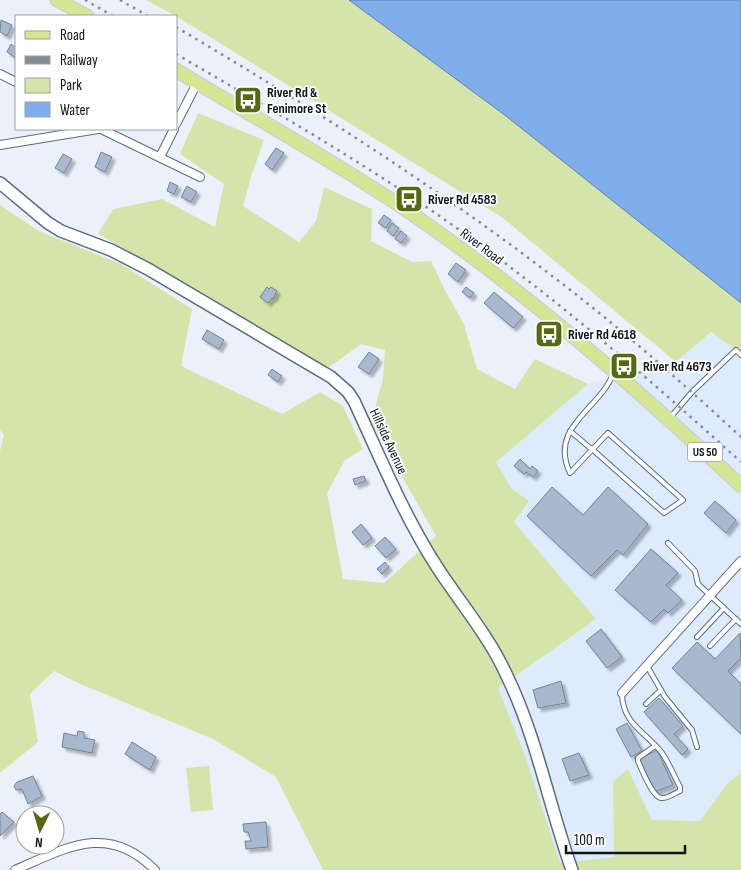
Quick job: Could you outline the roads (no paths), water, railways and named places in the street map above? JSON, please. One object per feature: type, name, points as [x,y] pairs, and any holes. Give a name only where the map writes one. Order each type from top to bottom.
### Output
[{"type":"main road","points":[[57,0],[84,15]]},
{"type":"main road","name":"River Road","points":[[178,71],[334,164],[457,246],[517,291],[614,371],[741,486]]},
{"type":"street","points":[[0,74],[15,82]]},
{"type":"street","points":[[178,120],[197,83]]},
{"type":"street","points":[[0,145],[94,130]]},
{"type":"street","points":[[102,130],[200,177]]},
{"type":"street","points":[[160,157],[174,130]]},
{"type":"street","name":"Hillside Avenue","points":[[0,183],[48,223],[61,231],[111,250],[148,269],[330,377],[348,392],[416,530],[437,567],[484,635],[507,675],[530,732],[572,870]]},
{"type":"street","points":[[622,693],[741,561]]},
{"type":"street","points":[[15,870],[68,846],[103,842],[130,850],[155,870]]},
{"type":"lane","points":[[669,419],[692,392],[736,350],[741,355]]},
{"type":"lane","points":[[570,430],[592,449],[664,513],[683,500],[608,433],[592,449],[570,473],[564,456],[565,443],[570,430],[609,384],[614,371]]},
{"type":"lane","points":[[668,543],[695,571],[698,584],[741,624]]},
{"type":"lane","points":[[697,636],[724,608]]},
{"type":"lane","points":[[710,646],[736,619]]},
{"type":"lane","points":[[647,666],[661,690],[692,730],[697,747]]},
{"type":"lane","points":[[646,704],[661,690]]},
{"type":"lane","points":[[622,693],[622,704],[626,714],[634,725],[655,746],[662,753],[680,787],[680,791],[663,798],[652,791],[638,761],[638,758],[655,746]]},
{"type":"water","points":[[349,0],[741,0],[741,303],[506,116]]},
{"type":"railway","points":[[85,0],[111,15]]},
{"type":"railway","points":[[120,0],[146,15]]},
{"type":"railway","points":[[178,28],[361,141],[451,202],[565,286],[617,328],[741,437]]},
{"type":"railway","points":[[178,55],[355,160],[458,229],[568,312],[673,401],[741,462]]},
{"type":"place","name":"River Rd & Fenimore St","points":[[248,100]]},
{"type":"place","name":"River Rd 4583","points":[[409,199]]},
{"type":"place","name":"River Rd 4618","points":[[549,334]]},
{"type":"place","name":"River Rd 4673","points":[[624,366]]}]
